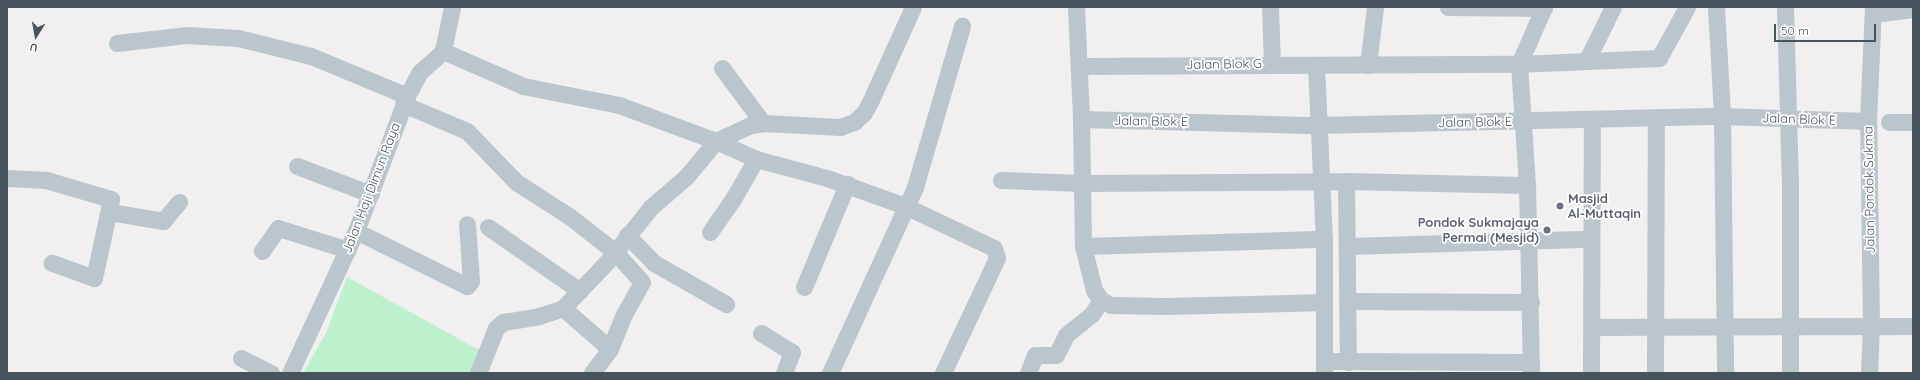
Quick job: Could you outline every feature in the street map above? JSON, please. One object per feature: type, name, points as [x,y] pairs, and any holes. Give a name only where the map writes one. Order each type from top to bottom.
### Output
[{"type":"street","points":[[452,7],[443,51],[523,86],[620,105],[716,141],[756,159],[847,184],[906,206],[994,248],[997,253],[943,373]]},
{"type":"street","points":[[478,373],[496,328],[503,322],[540,316],[563,308],[615,252],[627,235],[651,207],[686,177],[716,141],[752,125],[763,123],[840,127],[854,122],[864,113],[870,102],[913,7]]},
{"type":"street","points":[[1076,7],[1082,119],[1081,183],[1083,246],[1094,290],[1101,300],[1111,305],[1165,306],[1324,302]]},
{"type":"street","points":[[1270,7],[1272,64]]},
{"type":"street","points":[[1368,65],[1375,7]]},
{"type":"street","points":[[1316,65],[1317,125],[1322,183],[1324,239],[1324,367],[1348,362],[1386,368],[1531,367],[1531,302],[1524,122],[1519,64],[1544,7],[1448,7]]},
{"type":"street","points":[[1587,60],[1613,7]]},
{"type":"street","name":"Jalan Blok G","points":[[1079,66],[1519,64],[1659,58],[1687,7]]},
{"type":"street","points":[[1716,7],[1722,116],[1726,373]]},
{"type":"street","points":[[1785,7],[1789,117],[1790,373]]},
{"type":"street","points":[[1873,10],[1913,9]]},
{"type":"street","name":"Jalan Pondok Sukma","points":[[1869,373],[1871,326],[1868,120],[1873,10]]},
{"type":"street","points":[[830,373],[924,163],[962,26]]},
{"type":"street","points":[[117,43],[186,35],[238,38],[311,56],[462,128],[516,182],[569,216],[615,252],[642,282],[624,314],[610,349],[592,373]]},
{"type":"street","name":"Jalan Haji Dimun Raya","points":[[290,373],[348,250],[371,194],[405,100],[424,67],[443,51]]},
{"type":"street","points":[[722,68],[763,123]]},
{"type":"street","name":"Jalan Blok E","points":[[1082,119],[1317,125],[1524,122],[1722,116],[1868,120]]},
{"type":"street","points":[[1655,373],[1656,117]]},
{"type":"street","points":[[1591,373],[1592,327],[1590,239],[1592,119]]},
{"type":"street","points":[[1889,122],[1913,122]]},
{"type":"street","points":[[710,232],[733,199],[756,159]]},
{"type":"street","points":[[297,166],[371,194]]},
{"type":"street","points":[[7,178],[46,180],[109,198],[112,201],[94,278],[52,263]]},
{"type":"street","points":[[1001,180],[1081,183],[1322,183],[1346,181],[1526,185]]},
{"type":"street","points":[[1346,181],[1348,246],[1348,362]]},
{"type":"street","points":[[804,287],[847,184]]},
{"type":"street","points":[[110,212],[163,221],[179,202]]},
{"type":"street","points":[[356,231],[467,286],[472,281],[467,224]]},
{"type":"street","points":[[488,227],[580,291]]},
{"type":"street","points":[[262,252],[278,228],[348,250]]},
{"type":"street","points":[[627,235],[654,263],[726,304]]},
{"type":"street","points":[[1083,246],[1324,239]]},
{"type":"street","points":[[1348,246],[1528,242],[1590,239]]},
{"type":"street","points":[[1028,373],[1035,355],[1056,355],[1066,335],[1092,314],[1101,300]]},
{"type":"street","points":[[1347,301],[1531,302]]},
{"type":"street","points":[[563,308],[610,349]]},
{"type":"street","points":[[1592,327],[1789,324],[1913,326]]},
{"type":"street","points":[[760,333],[792,352],[784,373]]},
{"type":"street","points":[[240,358],[271,373]]},
{"type":"green space","points":[[347,277],[479,350],[473,373],[303,373],[326,333]]},
{"type":"place","name":"Masjid Al-Muttaqin","points":[[1560,206]]},
{"type":"place","name":"Pondok Sukmajaya Permai (Mesjid)","points":[[1547,230]]}]
